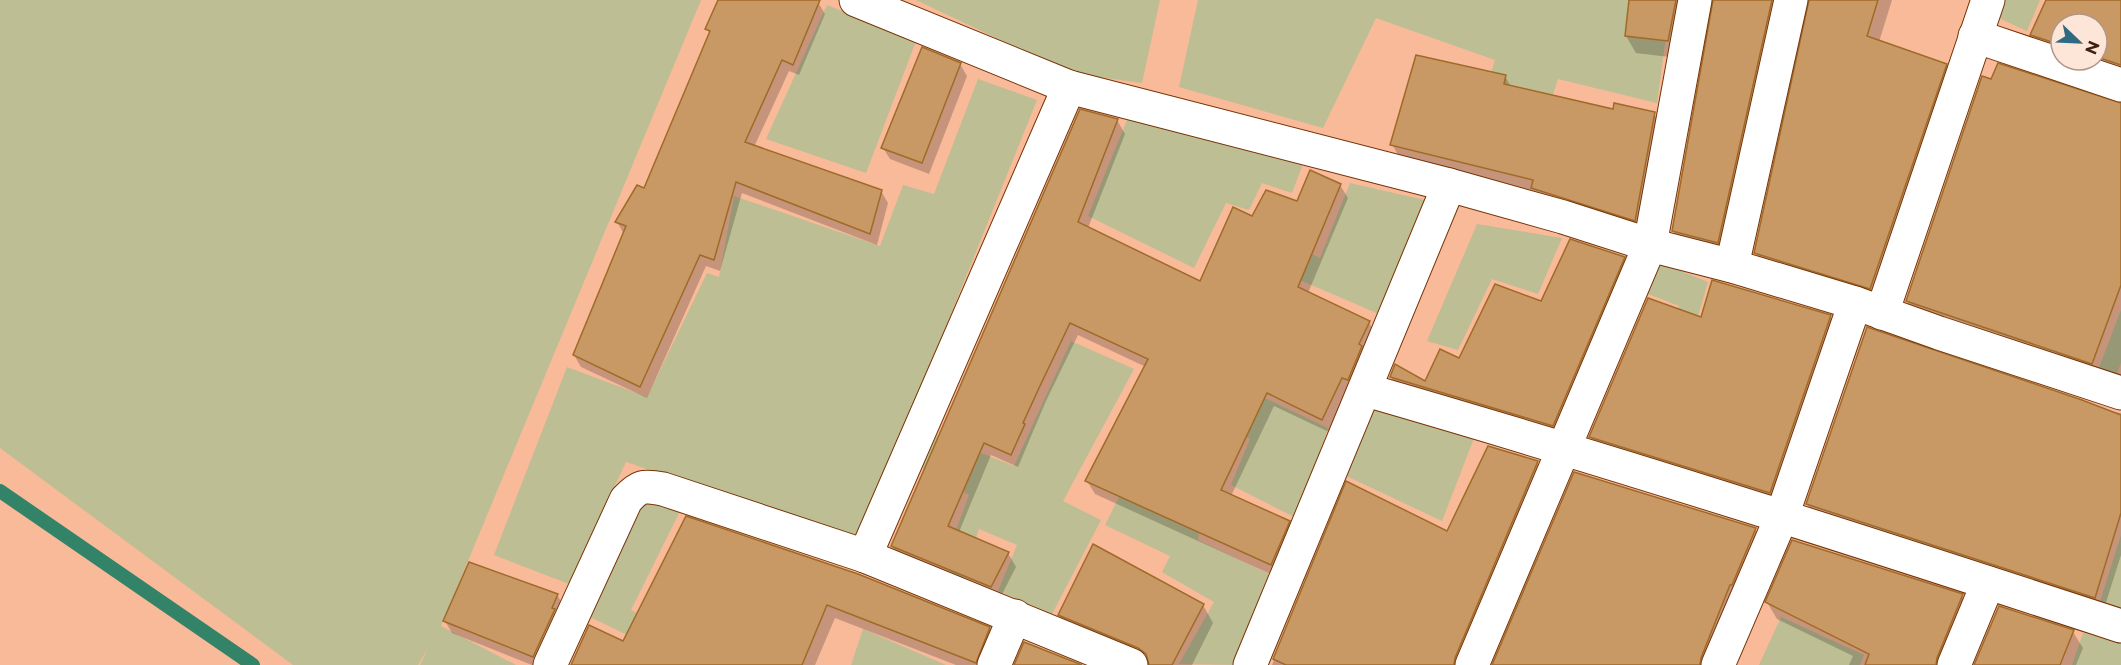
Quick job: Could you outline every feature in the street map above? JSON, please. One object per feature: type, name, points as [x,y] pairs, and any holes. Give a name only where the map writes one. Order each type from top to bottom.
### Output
[{"type":"street","points":[[856,0],[1069,87],[1449,185],[1563,217],[1650,245],[1732,266],[1869,308],[2121,393]]},
{"type":"street","points":[[1472,665],[1650,245],[1695,0]]},
{"type":"street","points":[[1732,266],[1791,0]]},
{"type":"street","points":[[1719,665],[1869,308],[1988,0]]},
{"type":"street","points":[[1975,36],[2121,85]]},
{"type":"street","points":[[865,556],[1069,87]]},
{"type":"street","points":[[1250,665],[1366,390],[1449,185]]},
{"type":"street","points":[[1366,390],[1565,448],[2121,626]]},
{"type":"street","points":[[550,665],[626,500],[637,489],[648,486],[865,556],[1131,665]]},
{"type":"street","points":[[1954,665],[1988,583]]},
{"type":"street","points":[[994,665],[1015,616]]},
{"type":"green space","points":[[0,0],[701,0],[441,626],[516,665],[420,665],[429,646],[418,665],[293,665],[0,448]]},
{"type":"green space","points":[[916,0],[1160,0],[1142,83],[1070,73]]},
{"type":"green space","points":[[1198,0],[1649,0],[1670,7],[1657,103],[1558,79],[1526,175],[1467,147],[1495,60],[1376,18],[1323,128],[1179,87]]},
{"type":"green space","points":[[1995,0],[2040,0],[2027,31],[1990,14]]},
{"type":"green space","points":[[827,5],[916,41],[866,173],[766,139]]},
{"type":"green space","points":[[978,79],[1037,100],[860,540],[626,462],[569,584],[494,555],[567,367],[647,397],[707,273],[719,277],[734,196],[880,246],[903,185],[934,194]]},
{"type":"green space","points":[[1129,115],[1304,161],[1292,193],[1262,183],[1249,210],[1226,203],[1194,268],[1088,216]]},
{"type":"green space","points":[[1350,183],[1429,201],[1379,314],[1272,268],[1285,241],[1320,258]]},
{"type":"green space","points":[[1477,224],[1562,238],[1538,294],[1492,279],[1458,350],[1427,341]]},
{"type":"green space","points":[[1651,259],[1708,282],[1670,412],[1637,403],[1679,306],[1638,290]]},
{"type":"green space","points":[[2121,310],[2121,363],[2116,376],[2097,373]]},
{"type":"green space","points":[[1071,341],[1134,369],[1063,501],[1101,520],[1052,614],[998,591],[1017,545],[979,529],[962,580],[943,566],[969,495],[914,463],[931,433],[1014,466]]},
{"type":"green space","points":[[1155,346],[1328,428],[1298,519],[1231,485],[1250,439],[1143,382]]},
{"type":"green space","points":[[1368,400],[1474,438],[1442,521],[1342,474]]},
{"type":"green space","points":[[1126,483],[1200,523],[1198,540],[1273,576],[1239,665],[1179,664],[1214,602],[1162,572],[1170,556],[1105,525]]},
{"type":"green space","points":[[651,499],[682,507],[631,610],[664,626],[654,648],[586,615],[640,503]]},
{"type":"green space","points":[[2121,535],[2121,613],[2099,605]]},
{"type":"green space","points":[[1781,617],[1864,655],[1860,665],[1759,665]]},
{"type":"green space","points":[[863,629],[946,665],[851,665]]},
{"type":"green space","points":[[2083,633],[2121,643],[2121,665],[2072,665]]},
{"type":"building","points":[[718,0],[820,0],[793,65],[782,60],[745,142],[882,190],[870,234],[736,182],[714,260],[700,255],[640,387],[573,355],[626,226],[615,222],[637,185],[644,188],[710,31],[705,29]]},
{"type":"building","points":[[1629,0],[1676,0],[1668,41],[1625,36]]},
{"type":"building","points":[[1713,0],[1772,0],[1718,243],[1672,231]]},
{"type":"building","points":[[1809,0],[1878,0],[1867,36],[1947,64],[1870,289],[1754,253]]},
{"type":"building","points":[[2046,0],[2121,0],[2121,65],[2109,61],[2109,12],[2049,12],[2049,41],[2030,35]]},
{"type":"building","points":[[922,47],[961,63],[922,163],[881,148]]},
{"type":"building","points":[[1416,55],[1506,75],[1504,84],[1613,109],[1614,103],[1655,112],[1635,221],[1531,188],[1533,180],[1390,145]]},
{"type":"building","points":[[1998,63],[2121,103],[2121,285],[2092,364],[1906,301],[1982,76],[1991,79]]},
{"type":"building","points":[[1080,109],[1118,119],[1078,222],[1200,281],[1233,207],[1252,216],[1266,190],[1297,201],[1310,170],[1341,184],[1298,287],[1370,321],[1359,344],[1362,346],[1348,380],[1342,378],[1322,420],[1267,393],[1221,490],[1290,521],[1271,565],[1085,481],[1148,359],[1070,323],[1023,423],[1025,424],[1011,455],[984,443],[948,526],[1009,552],[991,587],[891,546]]},
{"type":"building","points":[[1570,239],[1625,257],[1553,426],[1390,377],[1395,364],[1425,381],[1440,349],[1459,358],[1495,284],[1541,301]]},
{"type":"building","points":[[1712,280],[1831,315],[1770,493],[1589,437],[1648,298],[1701,317]]},
{"type":"building","points":[[1867,327],[2121,415],[2121,513],[2095,598],[1806,504]]},
{"type":"building","points":[[1488,446],[1538,461],[1454,665],[1286,665],[1273,659],[1346,481],[1447,531]]},
{"type":"building","points":[[1574,472],[1756,528],[1732,585],[1730,585],[1700,665],[1492,665]]},
{"type":"building","points":[[686,516],[858,574],[990,627],[976,663],[827,605],[802,665],[571,665],[589,625],[623,641]]},
{"type":"building","points":[[1792,540],[1963,594],[1936,665],[1865,665],[1869,654],[1765,602]]},
{"type":"building","points":[[1093,544],[1204,604],[1172,665],[1149,665],[1146,654],[1138,648],[1058,615]]},
{"type":"building","points":[[469,562],[558,594],[552,608],[555,609],[533,657],[443,621]]},
{"type":"building","points":[[1999,606],[2074,630],[2060,665],[1974,665]]},
{"type":"building","points":[[1024,642],[1082,665],[1014,665]]},
{"type":"waterway","points":[[0,491],[253,665]]}]
